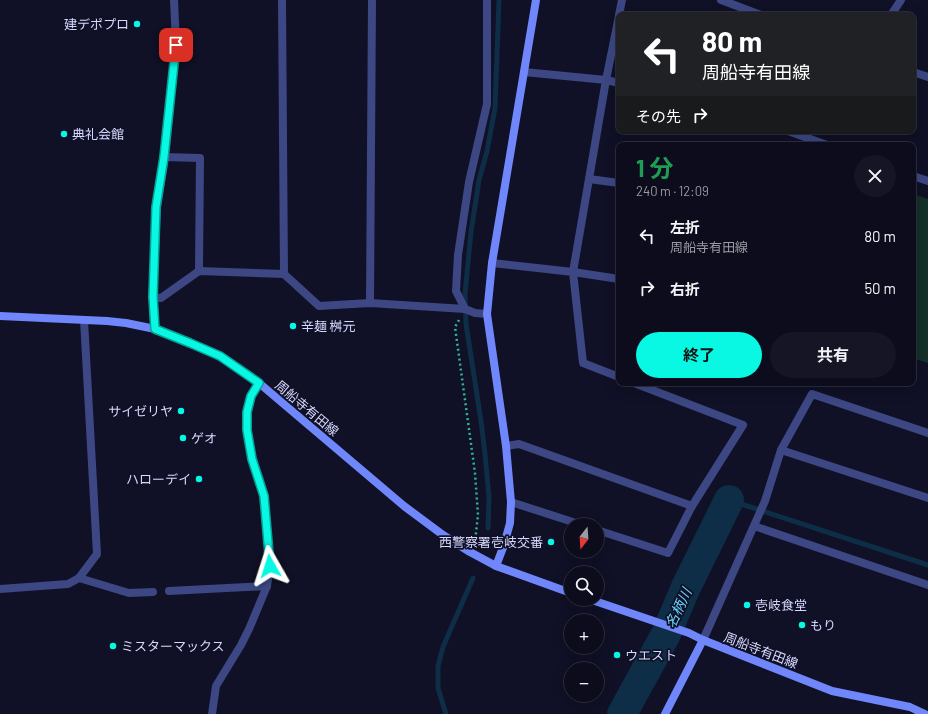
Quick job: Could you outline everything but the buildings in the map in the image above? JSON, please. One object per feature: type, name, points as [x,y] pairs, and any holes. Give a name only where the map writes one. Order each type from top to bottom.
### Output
[{"type":"main road","points":[[496,566],[510,523],[511,502],[506,446],[487,314],[492,262],[536,0]]},
{"type":"main road","name":"周船寺有田線","points":[[0,316],[126,323],[155,329],[220,356],[259,383],[404,506],[443,535],[496,566],[564,590]]},
{"type":"main road","name":"周船寺有田線","points":[[604,604],[689,633],[703,640],[832,691],[908,711],[926,714]]},
{"type":"main road","points":[[665,714],[703,640]]},
{"type":"street","points":[[155,329],[153,297],[156,207],[164,157],[176,45],[174,0]]},
{"type":"street","points":[[282,0],[284,274]]},
{"type":"street","points":[[370,303],[372,0]]},
{"type":"street","points":[[465,309],[456,291],[458,255],[469,182],[487,104],[487,0]]},
{"type":"street","points":[[620,12],[622,0]]},
{"type":"street","points":[[721,0],[753,12]]},
{"type":"street","points":[[893,12],[901,0]]},
{"type":"street","points":[[616,30],[573,272],[583,363],[616,376]]},
{"type":"street","points":[[524,72],[616,82]]},
{"type":"street","points":[[916,73],[928,77]]},
{"type":"street","points":[[796,134],[819,142]]},
{"type":"street","points":[[164,157],[200,158],[199,271]]},
{"type":"street","points":[[916,177],[928,181]]},
{"type":"street","points":[[589,179],[616,183]]},
{"type":"street","points":[[492,262],[616,279]]},
{"type":"street","points":[[153,297],[161,298],[199,271],[284,274],[319,306],[370,303],[465,309],[474,313],[487,314]]},
{"type":"street","points":[[0,589],[68,584],[79,578],[97,554],[84,320]]},
{"type":"street","points":[[212,714],[216,686],[249,629],[267,586],[270,566],[264,496],[252,459],[247,430],[247,412],[251,396],[259,383]]},
{"type":"street","points":[[604,532],[668,553],[692,506],[743,425],[642,386]]},
{"type":"street","points":[[703,640],[765,501],[782,450],[812,394],[928,433]]},
{"type":"street","points":[[506,446],[519,444],[692,506]]},
{"type":"street","points":[[782,450],[928,498]]},
{"type":"street","points":[[511,502],[564,519]]},
{"type":"street","points":[[754,526],[928,584]]},
{"type":"street","points":[[79,578],[129,593],[153,592]]},
{"type":"street","points":[[169,590],[267,586]]},
{"type":"path","points":[[465,309],[455,327],[475,473],[478,515],[476,541],[470,552]]},
{"type":"green space","points":[[916,195],[928,199],[928,363],[916,359]]},
{"type":"waterway","points":[[488,528],[489,497],[485,454],[466,324],[465,294],[471,232],[479,180],[487,151],[495,108],[499,0]]},
{"type":"waterway","points":[[729,500],[928,565]]},
{"type":"waterway","name":"名柄川","points":[[622,714],[666,634],[686,587],[729,500]]},
{"type":"waterway","points":[[446,714],[438,688],[438,666],[443,647],[473,578]]},
{"type":"place","name":"建デポプロ","points":[[137,24]]},
{"type":"place","name":"典礼会館","points":[[64,134]]},
{"type":"place","name":"辛麺 桝元","points":[[293,326]]},
{"type":"place","name":"サイゼリヤ","points":[[181,411]]},
{"type":"place","name":"ゲオ","points":[[183,438]]},
{"type":"place","name":"ハローデイ","points":[[199,479]]},
{"type":"place","name":"西警察署壱岐交番","points":[[551,542]]},
{"type":"place","name":"壱岐食堂","points":[[747,605]]},
{"type":"place","name":"もり","points":[[802,625]]},
{"type":"place","name":"ミスターマックス","points":[[113,646]]},
{"type":"place","name":"ウエスト","points":[[617,655]]},
{"type":"route","points":[[176,45],[164,157],[156,207],[153,297],[155,329],[220,356],[259,383],[251,396],[247,412],[247,430],[252,459],[264,496],[270,566]]}]
